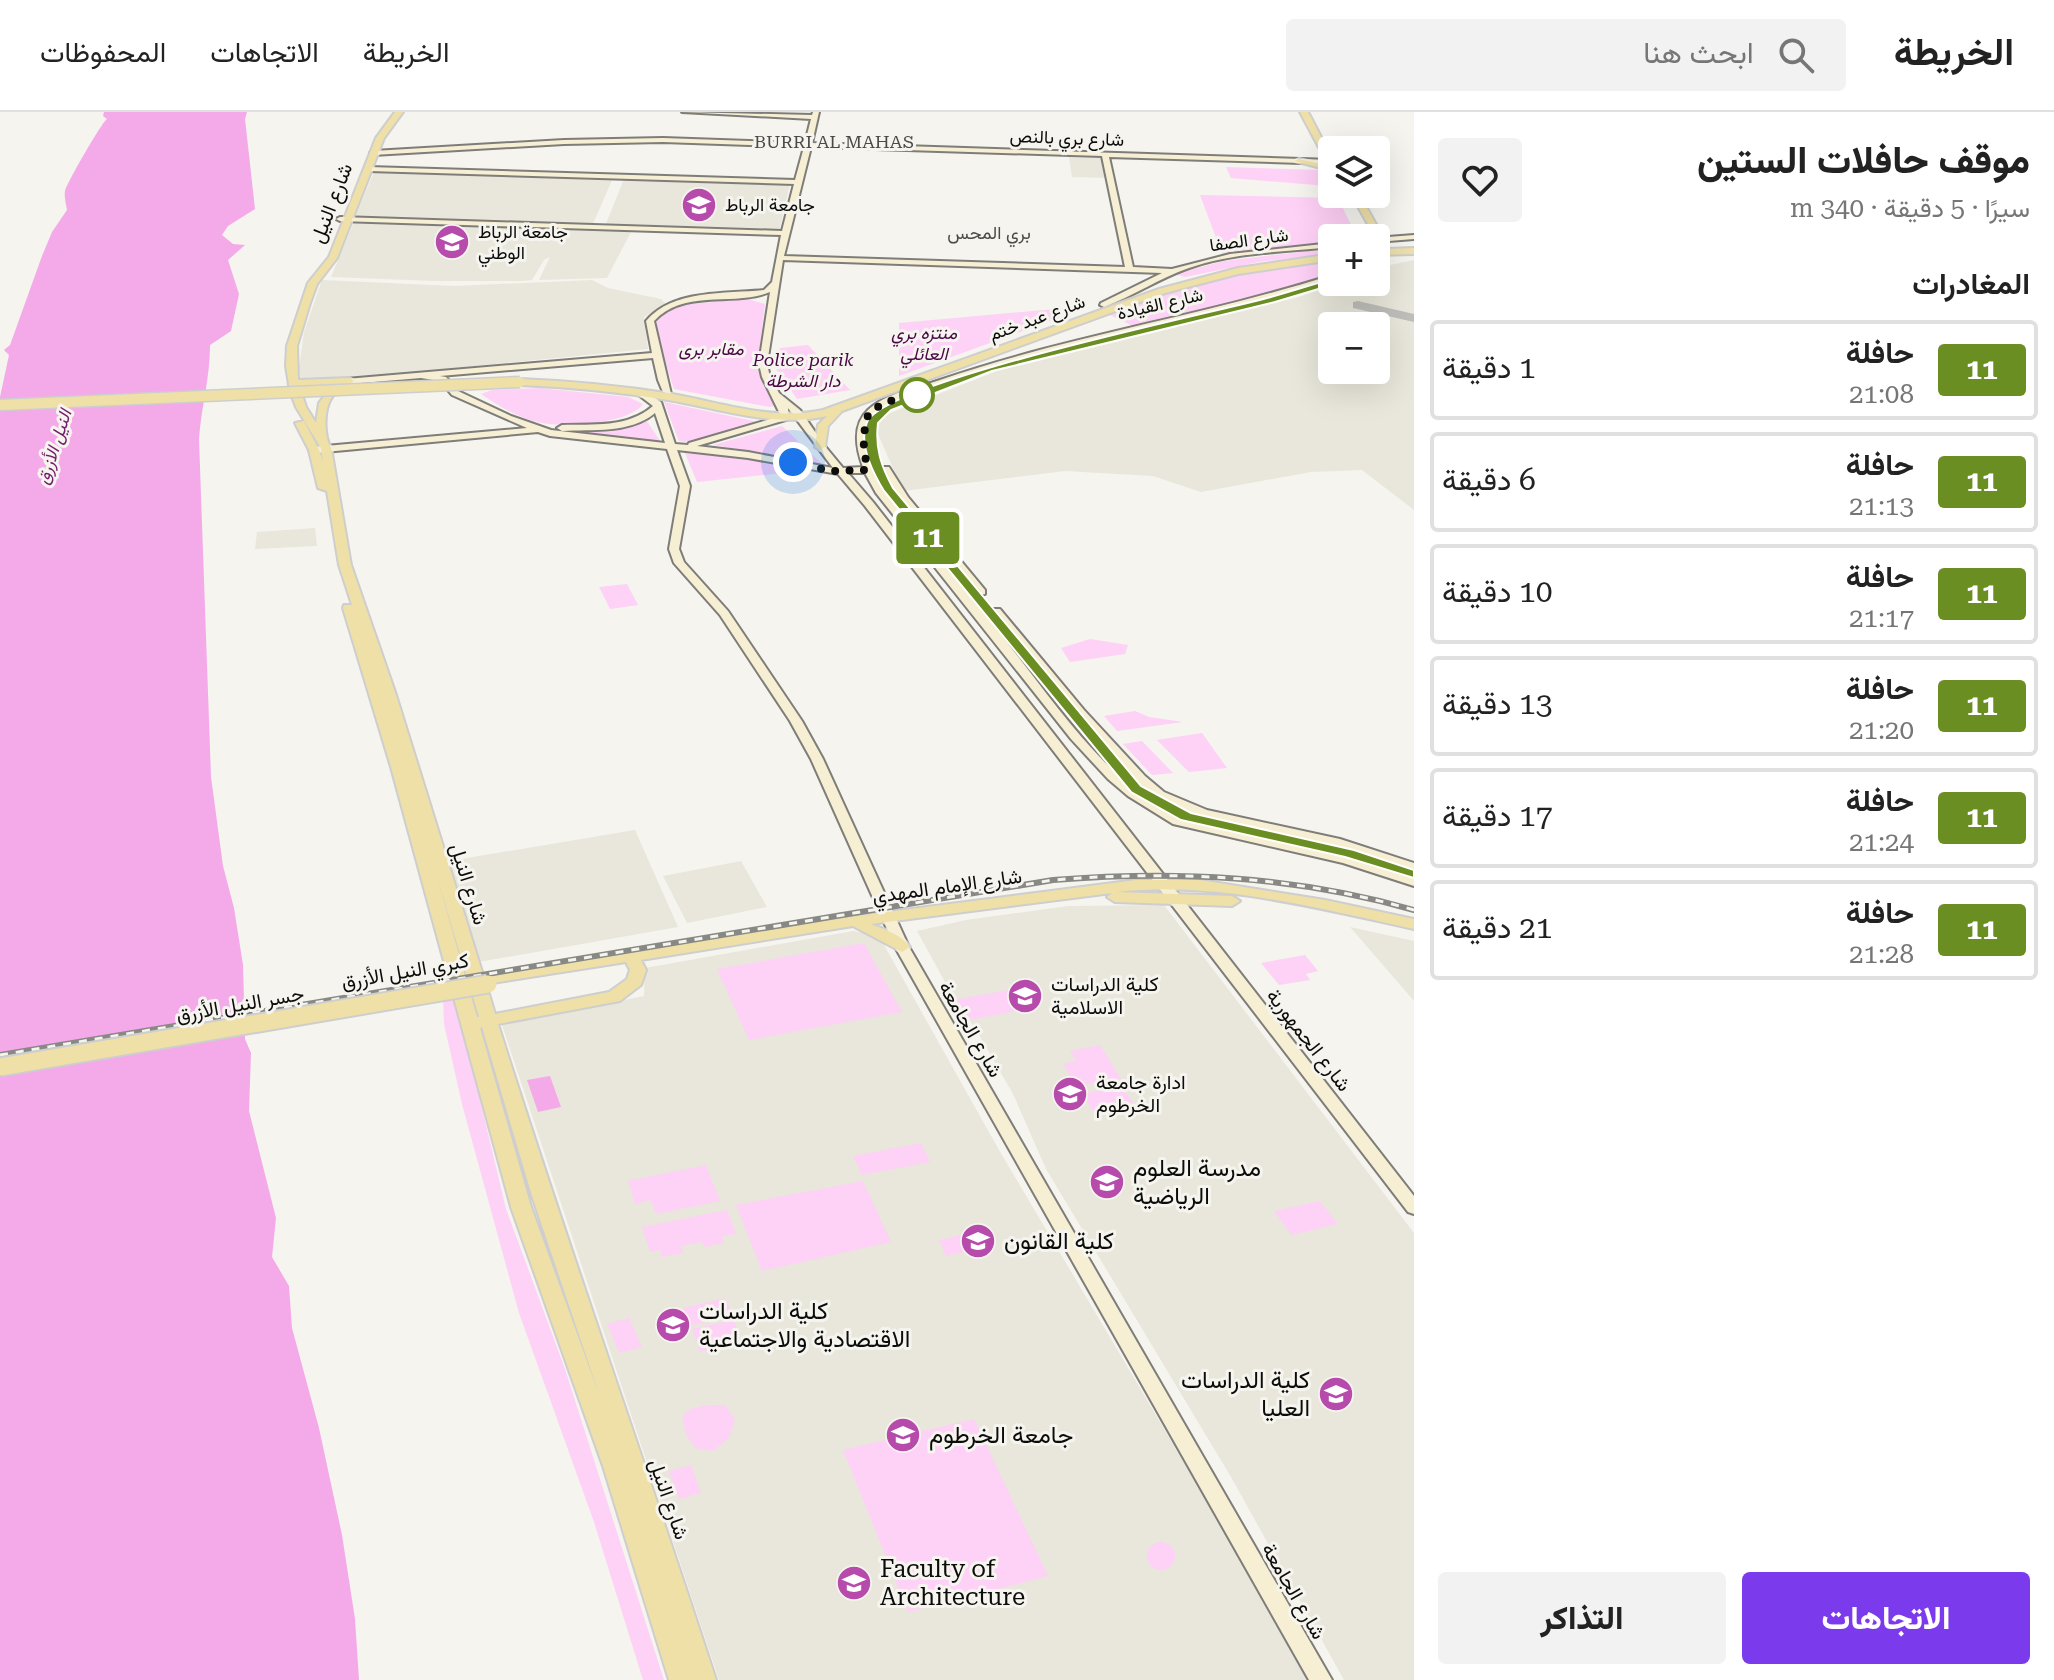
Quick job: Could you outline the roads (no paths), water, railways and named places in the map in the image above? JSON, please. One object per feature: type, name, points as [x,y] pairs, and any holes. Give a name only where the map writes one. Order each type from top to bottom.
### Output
[{"type":"main road","name":"شارع النيل","points":[[391,112],[366,149],[333,258],[313,283],[305,303],[292,346],[291,366],[301,407],[320,446],[335,566],[480,1022],[657,1531],[704,1680]]},
{"type":"main road","name":"شارع النيل","points":[[320,446],[287,391],[282,371],[283,345],[301,288],[345,219],[380,138],[399,112]]},
{"type":"main road","points":[[678,112],[812,115]]},
{"type":"main road","points":[[1307,112],[1319,136]]},
{"type":"main road","name":"شارع الجمهورية","points":[[812,115],[783,235],[762,368],[791,416],[869,504],[1414,1208]]},
{"type":"main road","name":"شارع بري بالنص","points":[[373,153],[588,141],[690,141],[1299,161]]},
{"type":"main road","points":[[780,260],[1132,270],[1105,155]]},
{"type":"main road","name":"شارع بري بالنص","points":[[1105,155],[1318,161]]},
{"type":"main road","points":[[1299,161],[1318,161]]},
{"type":"main road","points":[[369,169],[796,182]]},
{"type":"main road","points":[[345,219],[783,235]]},
{"type":"main road","points":[[1390,238],[1414,237]]},
{"type":"main road","name":"شارع الصفا","points":[[1104,305],[1148,276],[1240,255],[1318,247]]},
{"type":"main road","points":[[1390,254],[1414,252]]},
{"type":"main road","name":"شارع عبد ختم","points":[[0,404],[520,381],[668,392],[791,416],[1104,305],[1186,280],[1265,263],[1318,257]]},
{"type":"main road","name":"شارع عبد ختم","points":[[640,390],[791,416],[857,402],[977,356],[1175,287],[1238,271],[1318,258]]},
{"type":"main road","name":"شارع الصفا","points":[[1132,270],[1170,273]]},
{"type":"main road","name":"شارع الصفا","points":[[1132,270],[1148,276]]},
{"type":"main road","points":[[1170,273],[1186,280]]},
{"type":"main road","name":"شارع القيادة","points":[[1318,283],[1016,360],[893,404],[872,422],[871,439],[880,491],[1136,789],[1167,808],[1207,823],[1349,853],[1414,874]]},
{"type":"main road","points":[[668,392],[662,380],[650,321],[657,313],[683,301],[766,292],[775,284]]},
{"type":"main road","points":[[748,295],[773,299]]},
{"type":"main road","name":"شارع القيادة","points":[[1134,331],[1012,358],[915,391],[874,409],[864,421],[863,430],[877,469],[904,498],[1124,789],[1158,813],[1204,829],[1347,860],[1414,882]]},
{"type":"main road","points":[[977,356],[1007,353],[1015,355],[1012,358]]},
{"type":"main road","points":[[295,383],[424,376],[656,355]]},
{"type":"main road","points":[[424,376],[443,379],[455,393],[538,429],[780,460],[840,471],[877,469]]},
{"type":"main road","points":[[640,390],[662,380]]},
{"type":"main road","points":[[349,381],[338,386],[324,400],[320,416],[320,446],[631,422],[651,414],[657,407]]},
{"type":"main road","name":"شارع الجامعة","points":[[640,390],[654,400],[678,447],[685,486],[674,549],[679,563],[724,613],[796,721],[817,759],[902,947],[1321,1680]]},
{"type":"main road","points":[[820,447],[825,422],[857,402]]},
{"type":"main road","points":[[678,447],[791,416]]},
{"type":"main road","name":"شارع القيادة","points":[[1057,698],[1159,795],[1203,813],[1335,842],[1414,867]]},
{"type":"main road","name":"شارع الإمام المهدي","points":[[487,982],[1136,885],[1200,885],[1325,905],[1414,924]]},
{"type":"main road","name":"شارع الإمام المهدي","points":[[633,958],[890,920],[1165,885],[1414,935]]},
{"type":"main road","points":[[861,926],[888,936],[902,947]]},
{"type":"main road","points":[[480,1022],[614,997],[635,981],[638,970],[633,958]]},
{"type":"main road","name":"جسر النيل الأزرق","points":[[0,1064],[487,982]]},
{"type":"main road","name":"شارع النيل","points":[[480,1022],[521,1207],[614,1466],[681,1680]]},
{"type":"water","name":"النيل الأزرق","points":[[104,112],[247,112],[245,119],[255,209],[228,226],[222,235],[233,244],[245,245],[228,260],[239,294],[231,331],[210,345],[199,439],[211,777],[223,866],[234,908],[243,965],[245,1039],[251,1053],[249,1111],[276,1218],[272,1257],[289,1286],[292,1328],[319,1428],[342,1535],[355,1619],[359,1680],[0,1680],[0,397],[9,355],[4,350],[10,345],[52,232],[67,210],[67,185],[107,119],[103,116]]},
{"type":"water","points":[[550,1076],[561,1107],[538,1112],[527,1080]]},
{"type":"railway","points":[[0,1055],[1053,880],[1145,876],[1235,878],[1324,890],[1414,910]]},
{"type":"place","name":"جامعة الرباط","points":[[699,205]]},
{"type":"place","name":"جامعة الرباط الوطني","points":[[452,242]]},
{"type":"place","name":"كلية الدراسات الاسلامية","points":[[1025,996]]},
{"type":"place","name":"ادارة جامعة الخرطوم","points":[[1070,1094]]},
{"type":"place","name":"مدرسة العلوم الرياضية","points":[[1107,1182]]},
{"type":"place","name":"كلية القانون","points":[[978,1241]]},
{"type":"place","name":"كلية الدراسات الاقتصادية والاجتماعية","points":[[673,1325]]},
{"type":"place","name":"كلية الدراسات العليا","points":[[1336,1394]]},
{"type":"place","name":"جامعة الخرطوم","points":[[903,1435]]},
{"type":"place","name":"Faculty of Architecture","points":[[854,1583]]},
{"type":"district","name":"BURRI AL MAHAS","points":[[834,142]]},
{"type":"district","name":"بري المحس","points":[[989,233]]},
{"type":"park label","name":"منتزه بري العائلي","points":[[924,343]]},
{"type":"park label","name":"مقابر برى","points":[[711,349]]},
{"type":"park label","name":"Police parik دار الشرطة","points":[[803,370]]}]
